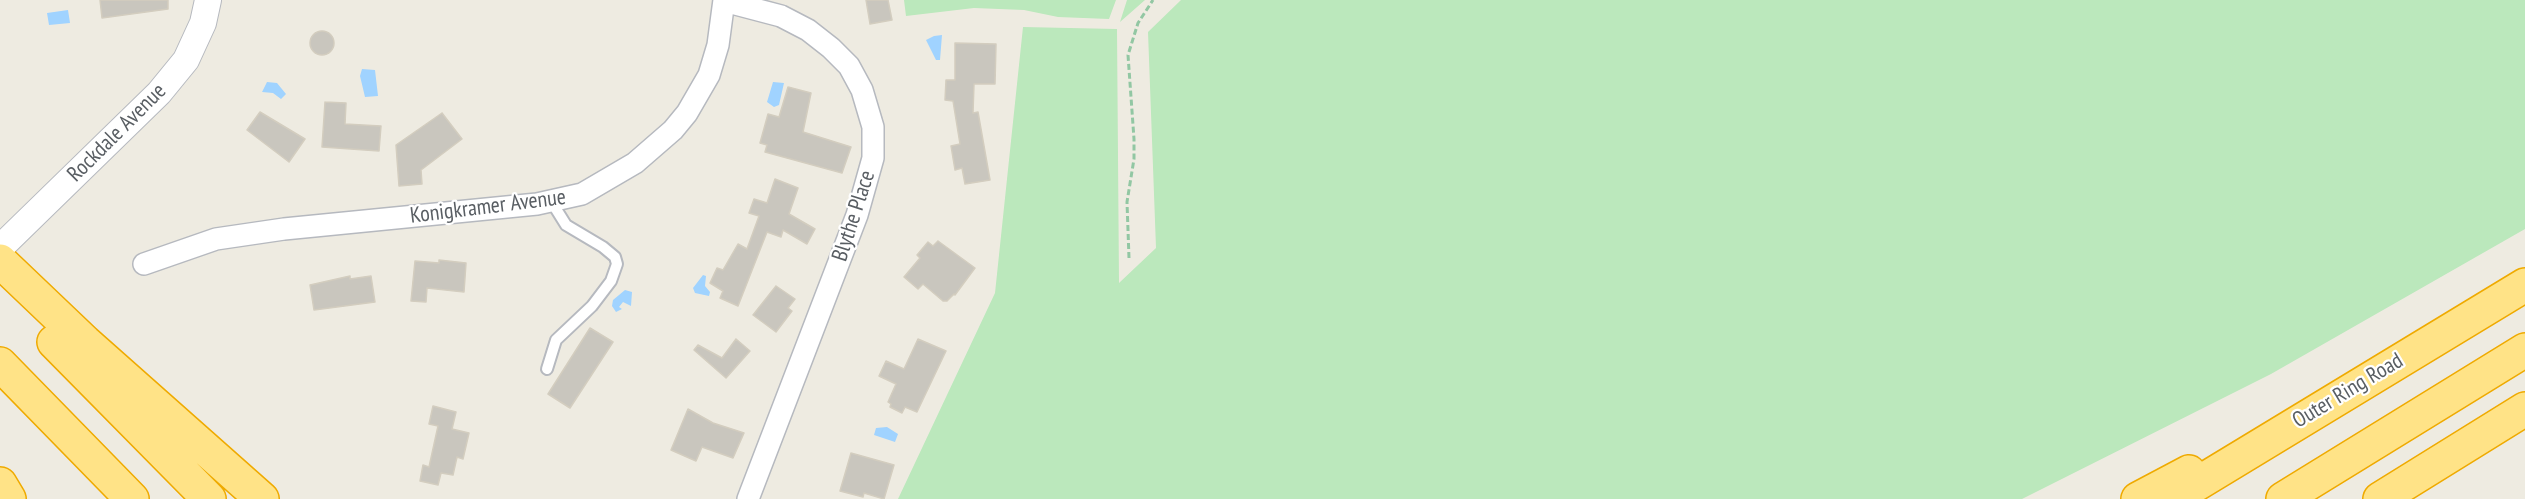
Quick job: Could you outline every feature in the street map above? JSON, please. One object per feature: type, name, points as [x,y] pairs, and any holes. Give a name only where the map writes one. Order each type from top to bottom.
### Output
[{"type":"highway","points":[[0,261],[85,342],[262,499]]},
{"type":"highway","name":"Outer Ring Road","points":[[2172,499],[2525,285]]},
{"type":"highway","points":[[0,287],[209,499]]},
{"type":"highway","points":[[2283,499],[2525,350]]},
{"type":"highway","points":[[2138,499],[2402,358]]},
{"type":"highway","points":[[0,364],[132,499]]},
{"type":"highway","points":[[2380,499],[2525,409]]},
{"type":"highway","points":[[2411,499],[2525,416]]},
{"type":"highway","points":[[0,483],[9,499]]},
{"type":"street","name":"Rockdale Avenue","points":[[0,248],[159,93],[180,68],[186,60],[202,23],[208,0]]},
{"type":"street","name":"Konigkramer Avenue","points":[[144,264],[216,239],[551,201],[582,194],[635,164],[673,130],[699,96],[709,75],[718,45],[724,1]]},
{"type":"street","name":"Blythe Place","points":[[724,1],[781,16],[808,30],[831,48],[849,66],[862,90],[873,127],[873,158],[857,215],[748,499]]},
{"type":"lane","points":[[547,369],[556,340],[592,306],[610,281],[617,264],[615,257],[603,247],[566,225],[551,201]]},
{"type":"path","points":[[1130,258],[1127,202],[1134,159],[1134,139],[1128,55],[1138,23],[1153,0]]},
{"type":"green space","points":[[904,0],[1116,0],[1109,19],[1058,17],[1024,10],[974,8],[906,16]]},
{"type":"green space","points":[[1127,0],[1145,0],[1120,22]]},
{"type":"green space","points":[[1181,0],[2525,0],[2525,229],[2271,374],[2022,499],[898,499],[995,293],[1023,27],[1117,29],[1119,283],[1156,248],[1148,32]]},
{"type":"water","points":[[68,10],[70,23],[49,25],[47,13]]},
{"type":"water","points":[[942,35],[940,60],[936,60],[926,40]]},
{"type":"water","points":[[362,69],[375,70],[378,96],[365,97],[360,76]]},
{"type":"water","points":[[267,82],[277,83],[286,94],[281,99],[273,93],[262,92]]},
{"type":"water","points":[[773,82],[784,83],[779,105],[774,107],[767,102]]},
{"type":"water","points":[[703,275],[706,276],[705,286],[710,292],[709,296],[695,293],[693,288]]},
{"type":"water","points":[[625,290],[632,292],[631,306],[623,302],[619,307],[622,309],[616,312],[612,306],[613,300]]},
{"type":"water","points":[[887,427],[898,434],[895,442],[874,435],[876,428]]},
{"type":"building","points":[[100,0],[168,0],[168,9],[102,18]]},
{"type":"building","points":[[866,0],[888,0],[892,20],[870,24]]},
{"type":"building","points":[[322,31],[330,35],[334,43],[330,51],[322,55],[314,51],[310,43],[314,35]]},
{"type":"building","points":[[955,43],[996,44],[995,84],[974,84],[973,113],[978,112],[990,180],[965,184],[962,168],[955,170],[951,146],[960,144],[953,101],[945,100],[946,80],[955,80]]},
{"type":"building","points":[[788,87],[811,93],[803,132],[851,147],[842,173],[765,152],[767,145],[760,143],[768,114],[779,117]]},
{"type":"building","points":[[325,102],[346,103],[345,124],[381,126],[379,151],[322,147]]},
{"type":"building","points":[[260,112],[305,139],[289,162],[247,130]]},
{"type":"building","points":[[442,113],[462,139],[421,170],[422,184],[399,186],[396,145]]},
{"type":"building","points":[[775,179],[798,188],[789,214],[815,229],[807,244],[783,230],[781,237],[767,232],[738,306],[720,298],[723,291],[710,283],[717,268],[723,270],[738,244],[747,249],[759,216],[749,213],[754,199],[767,203]]},
{"type":"building","points":[[938,241],[975,268],[955,295],[947,301],[943,301],[923,284],[918,289],[904,277],[920,258],[917,255],[928,242],[933,246]]},
{"type":"building","points":[[439,260],[466,263],[464,292],[427,288],[426,302],[411,301],[415,261],[439,263]]},
{"type":"building","points":[[350,276],[350,279],[371,276],[375,302],[314,310],[310,285]]},
{"type":"building","points":[[776,286],[795,299],[788,308],[792,311],[776,332],[753,315]]},
{"type":"building","points":[[590,328],[613,342],[570,408],[548,394]]},
{"type":"building","points":[[736,339],[750,351],[726,378],[694,350],[698,345],[722,358]]},
{"type":"building","points":[[918,339],[946,351],[917,412],[905,407],[902,413],[890,407],[891,404],[888,402],[896,384],[879,376],[886,361],[904,369]]},
{"type":"building","points":[[433,406],[456,412],[452,429],[469,433],[463,459],[457,457],[453,475],[441,473],[438,485],[420,481],[423,465],[429,467],[438,426],[429,424]]},
{"type":"building","points":[[688,409],[713,423],[744,433],[733,458],[702,447],[696,461],[671,450]]},
{"type":"building","points":[[851,453],[894,465],[884,499],[864,493],[863,497],[840,491]]}]
